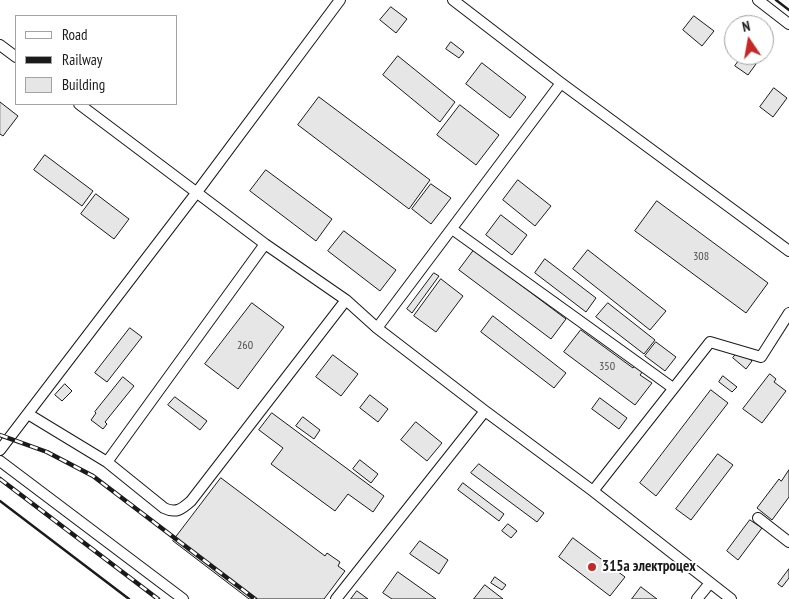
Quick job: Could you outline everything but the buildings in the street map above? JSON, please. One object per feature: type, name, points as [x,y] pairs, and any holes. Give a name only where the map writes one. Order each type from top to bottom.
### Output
[{"type":"lane","points":[[0,450],[198,192],[340,0]]},
{"type":"lane","points":[[453,0],[561,83],[789,251]]},
{"type":"lane","points":[[758,0],[789,24]]},
{"type":"lane","points":[[0,45],[15,56]]},
{"type":"lane","points":[[377,328],[561,83]]},
{"type":"lane","points":[[80,105],[265,244],[346,300],[377,328],[485,411],[593,490],[731,599]]},
{"type":"lane","points":[[452,229],[673,388]]},
{"type":"lane","points":[[107,462],[265,244]]},
{"type":"lane","points":[[28,414],[107,462],[164,508],[171,512],[177,511],[191,501],[346,300]]},
{"type":"lane","points":[[593,490],[710,342],[761,357],[789,314]]},
{"type":"lane","points":[[336,599],[485,411]]},
{"type":"lane","points":[[0,461],[183,599]]},
{"type":"lane","points":[[758,518],[789,542]]},
{"type":"lane","points":[[697,599],[710,583]]},
{"type":"railway","points":[[0,435],[47,452],[93,476],[255,599]]},
{"type":"railway","points":[[0,479],[158,599]]},
{"type":"wall","points":[[776,0],[789,10]]},
{"type":"wall","points":[[0,501],[129,599]]},
{"type":"place","name":"315a электроцех","points":[[592,567]]}]
